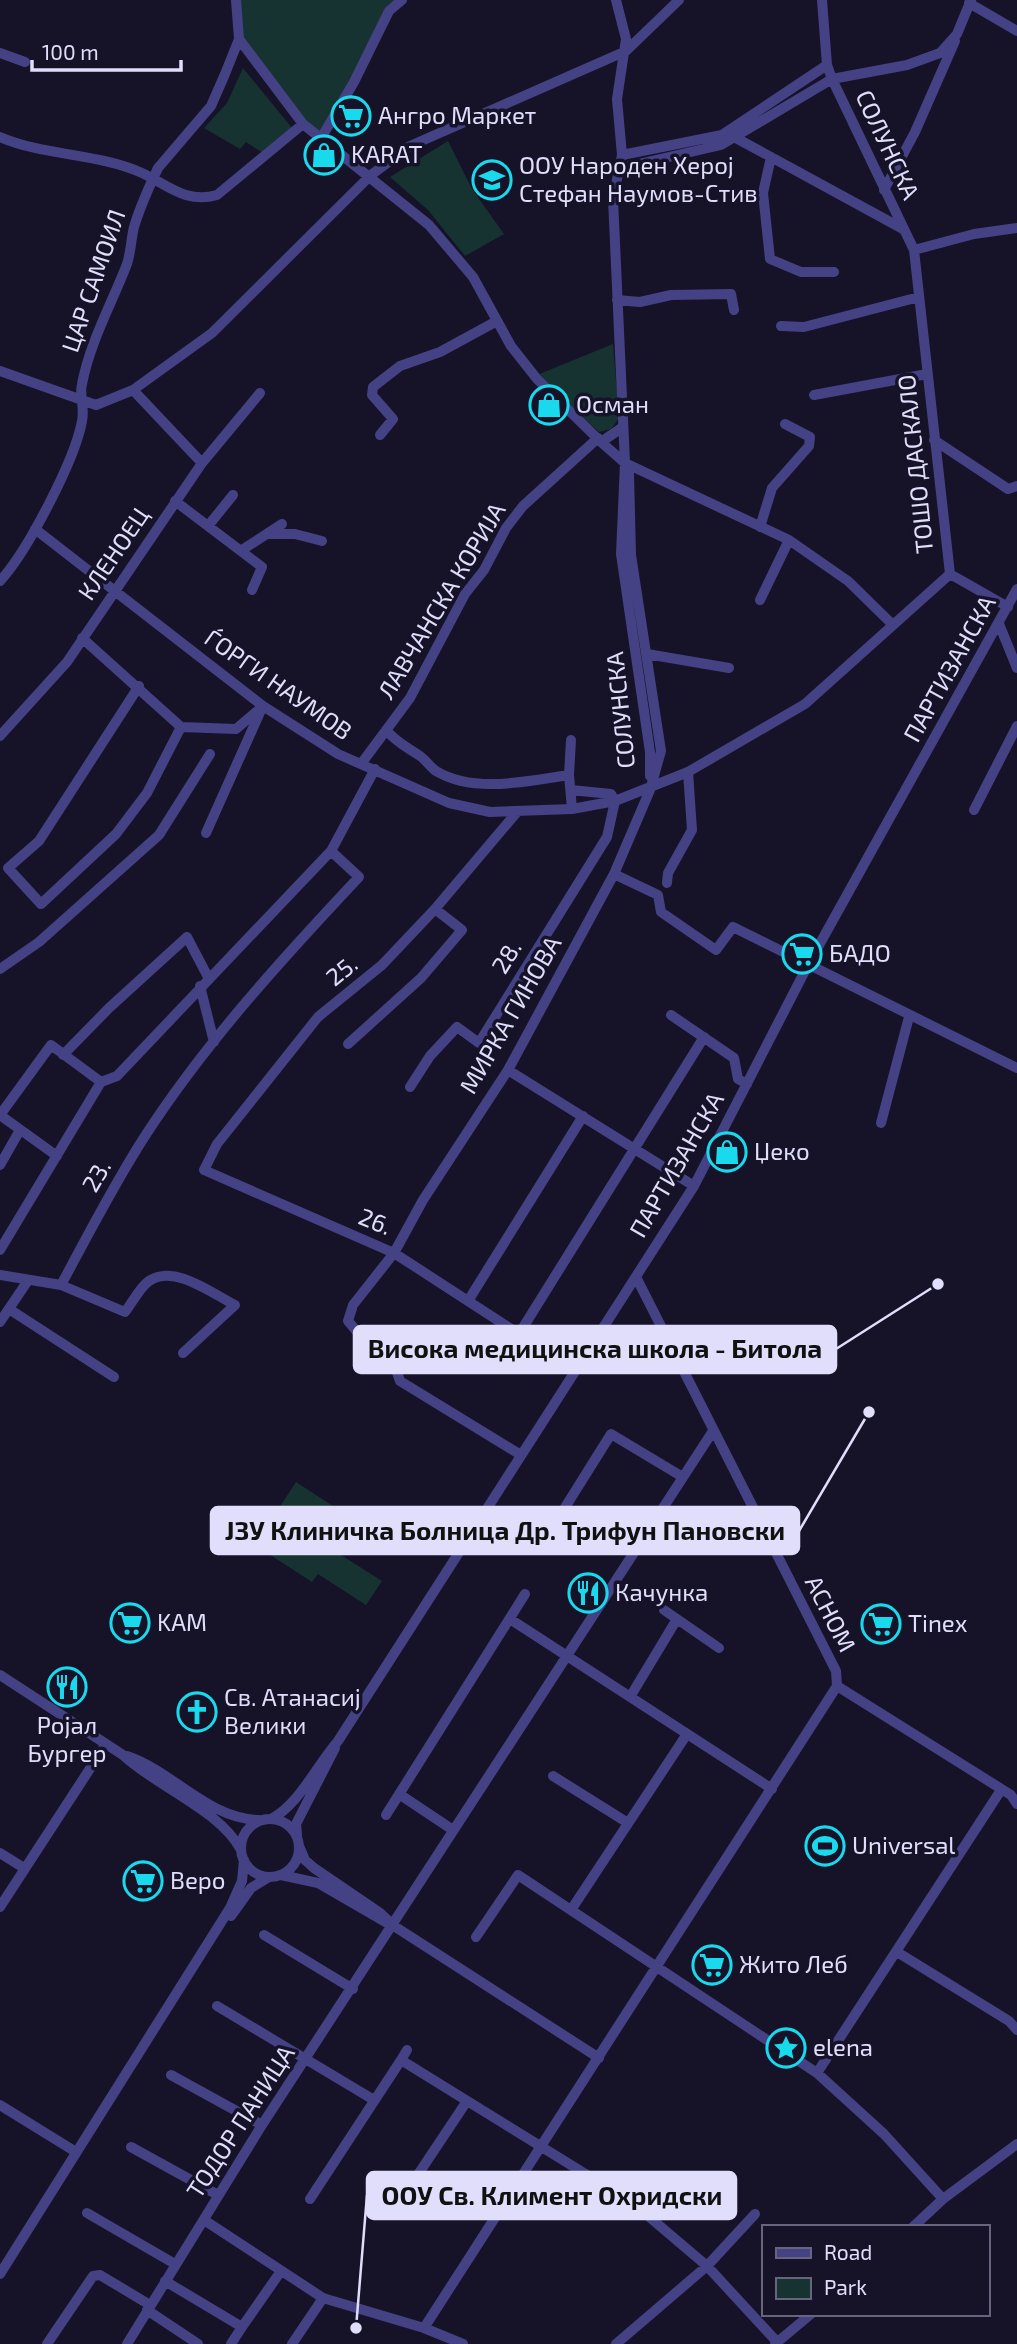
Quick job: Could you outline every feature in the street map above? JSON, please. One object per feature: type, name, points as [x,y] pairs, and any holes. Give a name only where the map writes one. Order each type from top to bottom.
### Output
[{"type":"street","name":"ЦАР САМОИЛ","points":[[0,581],[15,566],[35,529],[78,436],[83,403],[81,386],[101,325],[128,261],[134,227],[158,168],[211,106],[239,39],[236,0]]},
{"type":"street","points":[[320,140],[354,82],[389,11],[402,0]]},
{"type":"street","points":[[616,0],[626,51]]},
{"type":"street","points":[[0,371],[70,395],[83,403],[96,405],[133,390],[212,333],[371,175],[410,146],[626,51],[679,0]]},
{"type":"street","name":"СОЛУНСКА","points":[[822,0],[827,65],[832,79],[914,250]]},
{"type":"street","points":[[884,190],[915,132],[970,2],[1017,31]]},
{"type":"street","points":[[832,79],[907,65],[940,53],[957,34]]},
{"type":"street","points":[[239,39],[303,124],[320,140],[371,175],[429,225],[473,277],[511,346],[537,379],[599,440],[625,463],[789,540],[848,581],[893,625]]},
{"type":"street","name":"СОЛУНСКА","points":[[626,51],[617,99],[621,168],[613,199],[625,463],[621,554],[650,752],[650,790]]},
{"type":"street","points":[[0,53],[25,62]]},
{"type":"street","points":[[622,155],[722,135],[827,65]]},
{"type":"street","name":"СОЛУНСКА","points":[[621,168],[721,145],[832,79]]},
{"type":"street","points":[[0,137],[119,166],[153,179],[190,198],[216,195],[303,124]]},
{"type":"street","name":"СОЛУНСКА","points":[[736,138],[903,229]]},
{"type":"street","points":[[771,157],[763,192],[770,259],[801,272],[834,272]]},
{"type":"street","points":[[914,250],[974,234],[1017,229]]},
{"type":"street","name":"ТОШО ДАСКАЛО","points":[[650,790],[770,727],[804,704],[950,574],[914,250]]},
{"type":"street","points":[[617,300],[640,302],[671,295],[731,294],[734,310]]},
{"type":"street","points":[[781,326],[804,327],[919,297]]},
{"type":"street","points":[[380,435],[393,419],[372,395],[373,387],[400,366],[440,352],[497,321]]},
{"type":"street","points":[[814,395],[927,374]]},
{"type":"street","points":[[133,390],[202,463]]},
{"type":"street","name":"КЛЕНОЕЦ","points":[[0,736],[66,662],[202,463],[260,393]]},
{"type":"street","points":[[760,527],[772,488],[809,446],[810,438],[785,424]]},
{"type":"street","name":"ЛАВЧАНСКА КОРИЈА","points":[[361,764],[410,698],[465,594],[484,569],[506,528],[523,506],[599,440],[623,427]]},
{"type":"street","points":[[934,440],[1009,489],[1017,486]]},
{"type":"street","name":"СОЛУНСКА","points":[[625,463],[629,474],[631,555],[661,751],[650,790]]},
{"type":"street","points":[[208,526],[233,495]]},
{"type":"street","points":[[175,501],[262,567],[253,590]]},
{"type":"street","points":[[242,550],[282,524]]},
{"type":"street","name":"ЃОРГИ НАУМОВ","points":[[35,529],[263,706],[338,754],[449,803],[490,812],[572,809],[615,802],[650,790]]},
{"type":"street","points":[[267,534],[295,534],[323,541]]},
{"type":"street","points":[[760,600],[789,540]]},
{"type":"street","points":[[950,574],[1008,607]]},
{"type":"street","name":"ПАРТИЗАНСКА","points":[[298,1842],[296,1824],[338,1741],[694,1186],[808,965],[1017,589]]},
{"type":"street","points":[[999,624],[1017,667]]},
{"type":"street","points":[[82,638],[139,686],[181,727],[236,729],[263,706]]},
{"type":"street","points":[[647,654],[729,668]]},
{"type":"street","points":[[139,686],[39,841],[8,868],[41,904],[116,834],[147,793],[181,727]]},
{"type":"street","points":[[206,832],[263,706]]},
{"type":"street","points":[[974,810],[1017,726]]},
{"type":"street","points":[[386,730],[398,744],[421,757],[436,771],[462,781],[517,782],[569,775]]},
{"type":"street","points":[[571,740],[569,775],[572,809]]},
{"type":"street","points":[[0,969],[39,942],[159,835],[210,754]]},
{"type":"street","points":[[0,1251],[101,1082],[117,1076],[208,977],[331,851],[375,769]]},
{"type":"street","points":[[667,883],[668,873],[692,830],[688,772]]},
{"type":"street","points":[[571,789],[611,794],[615,802]]},
{"type":"street","name":"МИРКА ГИНОВА","points":[[521,1455],[400,1381],[390,1352],[352,1329],[349,1313],[394,1253],[423,1200],[508,1070],[614,874],[650,790]]},
{"type":"street","name":"28.","points":[[410,1087],[430,1056],[457,1027],[479,1043],[607,837],[615,802]]},
{"type":"street","name":"25.","points":[[204,1170],[217,1144],[318,1017],[382,965],[435,909],[517,812]]},
{"type":"street","name":"23.","points":[[61,1285],[146,1135],[261,982],[359,877],[331,851]]},
{"type":"street","points":[[614,874],[658,895],[661,912],[716,950],[733,928],[1017,1068]]},
{"type":"street","points":[[348,1044],[412,987],[461,930],[435,909]]},
{"type":"street","points":[[62,1055],[187,937],[208,977]]},
{"type":"street","points":[[200,986],[214,1042]]},
{"type":"street","points":[[671,1015],[734,1058],[738,1079],[747,1084]]},
{"type":"street","points":[[881,1123],[909,1017]]},
{"type":"street","points":[[635,1148],[704,1037]]},
{"type":"street","points":[[57,1156],[0,1115],[51,1045],[101,1082]]},
{"type":"street","points":[[508,1070],[694,1186]]},
{"type":"street","points":[[468,1301],[583,1116]]},
{"type":"street","points":[[0,1165],[20,1130]]},
{"type":"street","name":"26.","points":[[204,1170],[394,1253],[519,1334],[635,1148]]},
{"type":"street","points":[[0,1275],[27,1282],[61,1285],[125,1312],[147,1282],[163,1275],[183,1279],[234,1305],[183,1353]]},
{"type":"street","name":"АСНОМ","points":[[636,1277],[836,1671],[837,1686],[1011,1795],[1017,1804]]},
{"type":"street","points":[[0,1322],[27,1282]]},
{"type":"street","points":[[9,1309],[114,1377]]},
{"type":"street","name":"ТОДОР ПАНИЦА","points":[[127,2344],[262,2125],[394,1926],[453,1829],[681,1476],[713,1431]]},
{"type":"street","points":[[549,1533],[611,1434],[681,1476]]},
{"type":"street","points":[[386,1815],[525,1594]]},
{"type":"street","points":[[664,1610],[719,1648]]},
{"type":"street","points":[[510,1619],[772,1789]]},
{"type":"street","points":[[630,1698],[677,1619]]},
{"type":"street","points":[[0,1675],[123,1755],[138,1770],[220,1825],[233,1836],[254,1872],[318,1883],[394,1926]]},
{"type":"street","points":[[424,2328],[659,1968],[837,1686]]},
{"type":"street","points":[[571,1910],[687,1734]]},
{"type":"street","name":"ПАРТИЗАНСКА","points":[[266,1820],[292,1802],[318,1764],[338,1741]]},
{"type":"street","points":[[0,1907],[106,1744]]},
{"type":"street","points":[[123,1755],[145,1762],[226,1815],[286,1824],[298,1842],[305,1860],[314,1868],[394,1926],[599,2058]]},
{"type":"street","points":[[553,1776],[628,1824]]},
{"type":"street","points":[[817,2073],[1001,1790],[1017,1786]]},
{"type":"street","points":[[399,1794],[453,1829]]},
{"type":"street","points":[[0,2274],[238,1890],[246,1832],[266,1820]]},
{"type":"street","points":[[204,1948],[251,1888],[294,1864],[298,1842]]},
{"type":"street","points":[[0,1853],[24,1868]]},
{"type":"street","points":[[476,1937],[518,1875],[817,2073],[884,2134],[943,2199]]},
{"type":"street","points":[[264,1935],[353,1989]]},
{"type":"street","points":[[897,1952],[1013,2020],[1017,2030]]},
{"type":"street","points":[[217,2006],[374,2100]]},
{"type":"street","points":[[310,2199],[407,2050]]},
{"type":"street","points":[[401,2060],[634,2204],[707,2266],[776,2343],[809,2316]]},
{"type":"street","points":[[171,2076],[262,2125]]},
{"type":"street","points":[[417,2176],[467,2101]]},
{"type":"street","points":[[0,2105],[76,2152]]},
{"type":"street","points":[[915,2225],[943,2199],[1017,2144]]},
{"type":"street","points":[[131,2147],[218,2195]]},
{"type":"street","points":[[87,2213],[175,2264]]},
{"type":"street","points":[[616,2344],[707,2266],[755,2214]]},
{"type":"street","points":[[204,2220],[323,2298],[424,2328],[463,2344]]},
{"type":"street","points":[[231,2344],[281,2271]]},
{"type":"street","points":[[47,2344],[93,2276],[100,2275],[198,2344]]},
{"type":"street","points":[[165,2281],[242,2327]]},
{"type":"street","points":[[292,2344],[323,2298]]},
{"type":"green space","points":[[236,0],[402,0],[389,11],[320,140],[239,39]]},
{"type":"green space","points":[[243,68],[292,128],[263,153],[246,142],[240,149],[204,128],[227,103]]},
{"type":"green space","points":[[448,141],[472,189],[504,234],[465,256],[428,210],[390,177]]},
{"type":"green space","points":[[613,344],[619,418],[611,429],[599,432],[537,375]]},
{"type":"green space","points":[[296,1482],[353,1519],[333,1550],[382,1581],[366,1605],[318,1574],[312,1582],[255,1545]]},
{"type":"place","name":"Ангро Маркет","points":[[351,116]]},
{"type":"place","name":"KARAT","points":[[324,155]]},
{"type":"place","name":"ООУ Народен Херој Стефан Наумов-Стив","points":[[492,180]]},
{"type":"place","name":"Осман","points":[[549,405]]},
{"type":"place","name":"БАДО","points":[[802,954]]},
{"type":"place","name":"Џеко","points":[[727,1152]]},
{"type":"place","name":"Висока медицинска школа - Битола","points":[[938,1284]]},
{"type":"place","name":"ЈЗУ Клиничка Болница Др. Трифун Пановски","points":[[869,1412]]},
{"type":"place","name":"Качунка","points":[[588,1593]]},
{"type":"place","name":"KAM","points":[[130,1623]]},
{"type":"place","name":"Tinex","points":[[881,1624]]},
{"type":"place","name":"Ројал Бургер","points":[[67,1687]]},
{"type":"place","name":"Св. Атанасиј Велики","points":[[197,1712]]},
{"type":"place","name":"Universal","points":[[825,1846]]},
{"type":"place","name":"Веро","points":[[143,1881]]},
{"type":"place","name":"Жито Леб","points":[[712,1965]]},
{"type":"place","name":"elena","points":[[786,2048]]},
{"type":"place","name":"ООУ Св. Климент Охридски","points":[[356,2328]]}]
